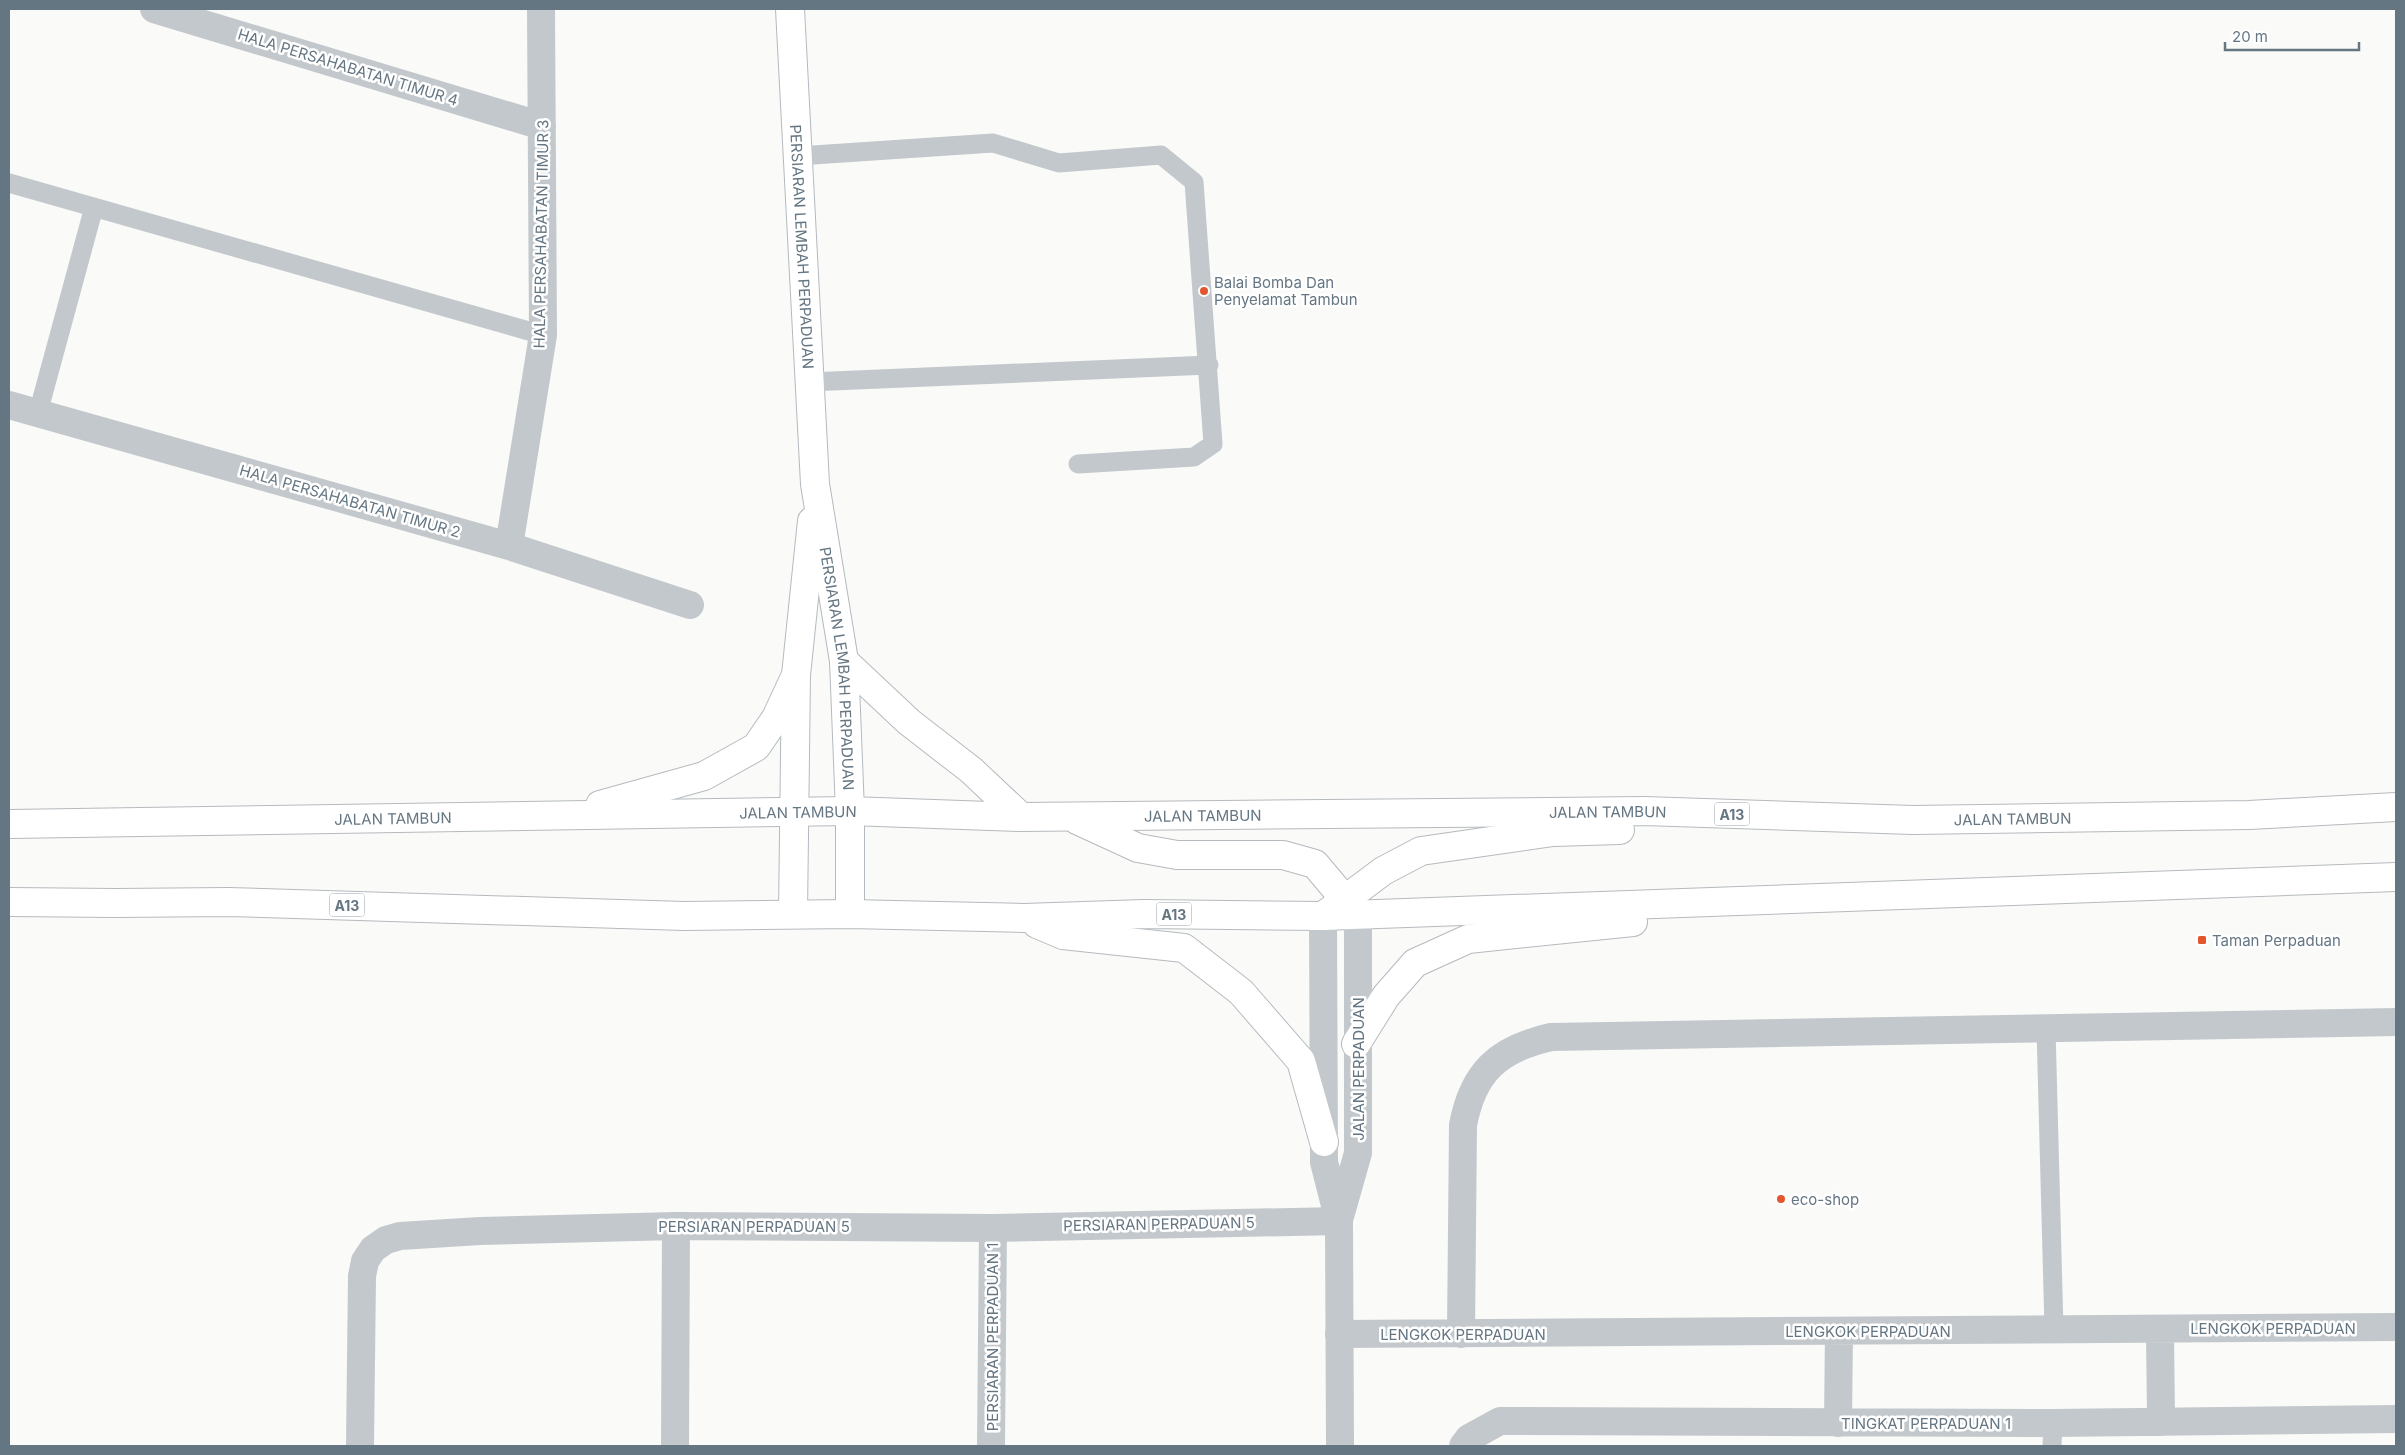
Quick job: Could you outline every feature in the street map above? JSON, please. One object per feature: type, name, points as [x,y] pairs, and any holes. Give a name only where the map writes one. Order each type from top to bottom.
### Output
[{"type":"main road","name":"PERSIARAN LEMBAH PERPADUAN","points":[[790,9],[815,484],[844,661],[850,811],[850,914]]},
{"type":"main road","name":"PERSIARAN LEMBAH PERPADUAN","points":[[793,914],[796,812],[796,675],[815,484]]},
{"type":"main road","points":[[844,661],[909,722],[972,770],[1021,817]]},
{"type":"main road","points":[[563,816],[704,776],[756,747],[776,718],[796,675]]},
{"type":"main road","name":"JALAN TAMBUN","points":[[9,824],[850,811],[1021,817],[1644,811],[1913,820],[2249,814],[2396,807]]},
{"type":"main road","points":[[1068,816],[1138,848],[1177,855],[1284,855],[1315,864],[1351,907]]},
{"type":"main road","points":[[1351,907],[1383,871],[1420,851],[1553,832],[1913,820]]},
{"type":"main road","points":[[1323,916],[1351,907],[1893,896],[2396,877]]},
{"type":"main road","points":[[9,882],[115,904]]},
{"type":"main road","points":[[1356,1044],[1386,996],[1415,963],[1468,938],[1893,896]]},
{"type":"main road","name":"A13","points":[[9,902],[115,904],[228,902],[684,916],[793,914],[1024,918],[1144,914],[1323,916]]},
{"type":"main road","points":[[1024,918],[1063,935],[1184,948],[1241,992],[1301,1061],[1324,1142]]},
{"type":"street","name":"HALA PERSAHABATAN TIMUR 4","points":[[154,9],[542,126]]},
{"type":"street","name":"HALA PERSAHABATAN TIMUR 3","points":[[509,546],[543,335],[541,9]]},
{"type":"street","name":"HALA PERSAHABATAN TIMUR 2","points":[[9,405],[509,546],[690,605]]},
{"type":"street","name":"JALAN PERPADUAN","points":[[1339,1221],[1358,1153],[1351,907]]},
{"type":"street","name":"JALAN PERPADUAN","points":[[1323,916],[1324,1162],[1339,1221],[1340,1446]]},
{"type":"street","points":[[1462,1334],[1463,1126],[1467,1105],[1474,1088],[1487,1070],[1504,1054],[1525,1043],[1551,1037],[2396,1022]]},
{"type":"street","name":"PERSIARAN PERPADUAN 5","points":[[360,1446],[362,1276],[366,1261],[374,1248],[386,1240],[400,1236],[480,1230],[676,1226],[993,1228],[1339,1221]]},
{"type":"street","points":[[675,1446],[676,1226]]},
{"type":"street","name":"PERSIARAN PERPADUAN 1","points":[[992,1446],[993,1228]]},
{"type":"street","name":"LENGKOK PERPADUAN","points":[[1339,1334],[2396,1327]]},
{"type":"street","points":[[2160,1328],[2161,1422]]},
{"type":"street","points":[[1838,1423],[1839,1331]]},
{"type":"street","name":"TINGKAT PERPADUAN 1","points":[[1463,1446],[1470,1438],[1500,1421],[1838,1423],[2052,1435],[2161,1422],[2396,1419]]},
{"type":"lane","points":[[798,156],[993,143],[1059,163],[1161,155],[1194,182],[1209,365],[1213,444],[1194,458],[1078,464]]},
{"type":"lane","points":[[9,183],[543,335]]},
{"type":"lane","points":[[38,413],[94,207]]},
{"type":"lane","points":[[809,382],[1209,365]]},
{"type":"lane","points":[[2046,1028],[2054,1329]]},
{"type":"place","name":"Balai Bomba Dan Penyelamat Tambun","points":[[1204,291]]},
{"type":"place","name":"Taman Perpaduan","points":[[2202,940]]},
{"type":"place","name":"eco-shop","points":[[1781,1199]]}]
